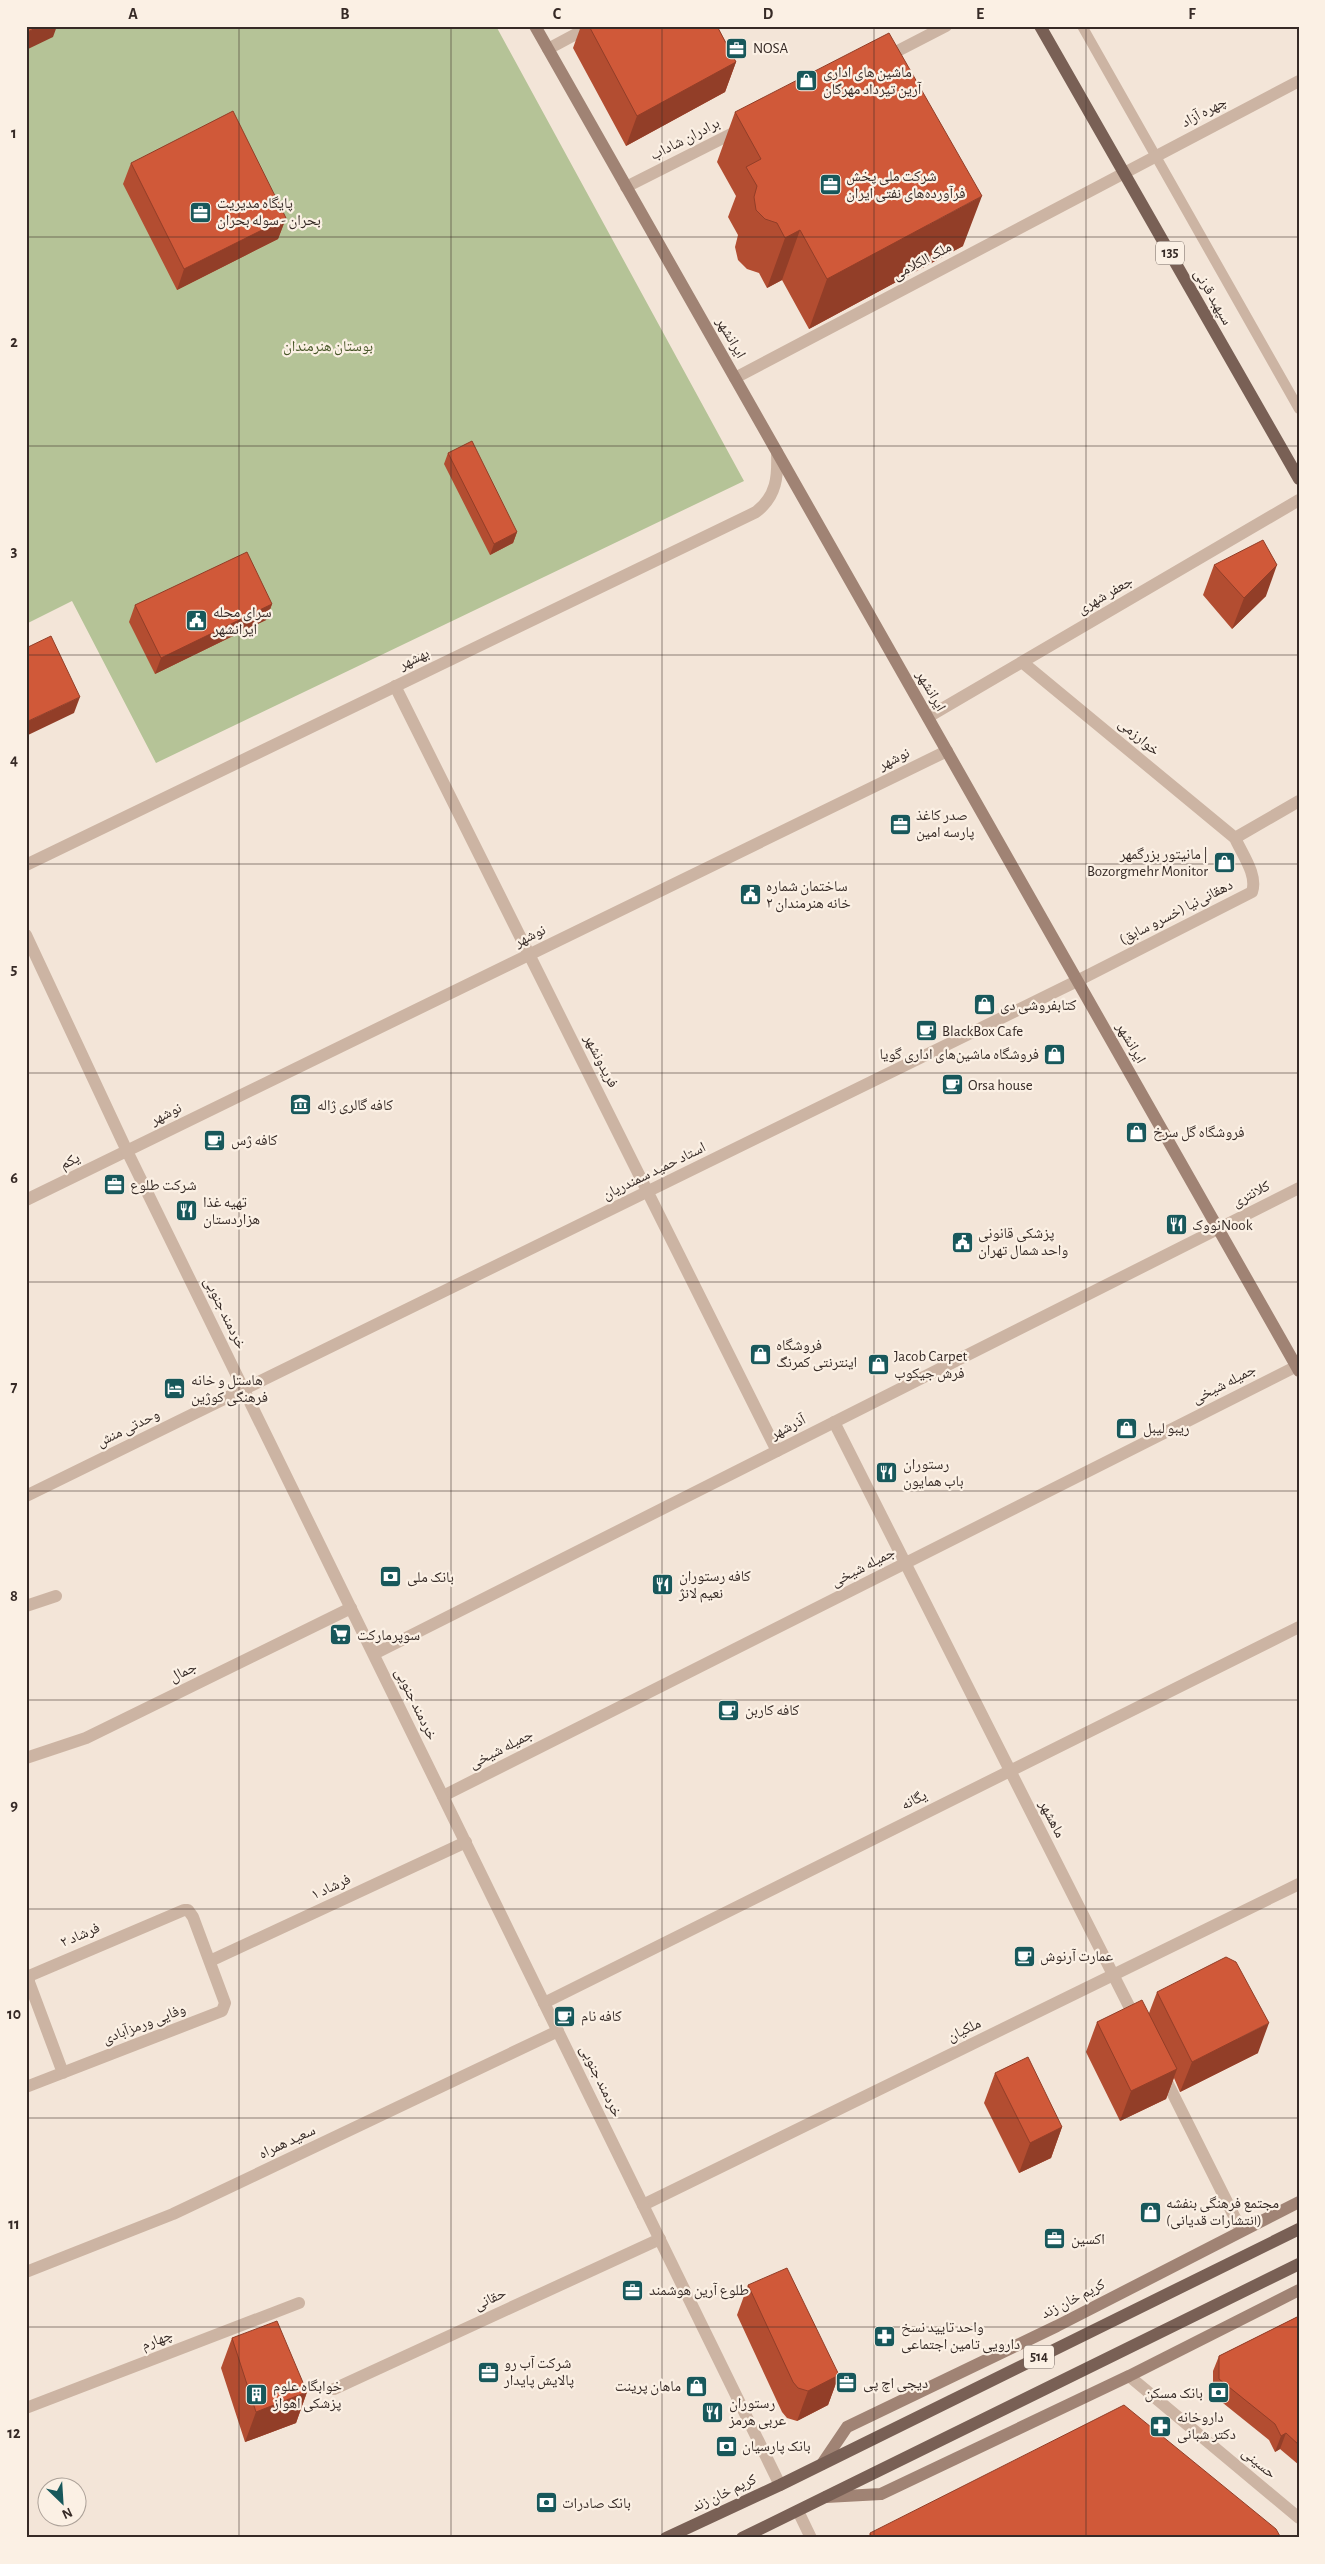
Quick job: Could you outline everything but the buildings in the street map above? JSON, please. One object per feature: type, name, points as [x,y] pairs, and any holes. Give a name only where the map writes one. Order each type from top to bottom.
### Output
[{"type":"main road","name":"ایرانشهر","points":[[535,26],[1298,1367]]},
{"type":"main road","name":"سپهبد قرنی","points":[[1040,26],[1299,479]]},
{"type":"main road","name":"کریم خان زند","points":[[822,2464],[847,2427],[1057,2326],[1299,2202]]},
{"type":"main road","name":"کریم خان زند","points":[[666,2538],[780,2485],[1299,2229]]},
{"type":"main road","name":"514","points":[[742,2538],[1299,2264]]},
{"type":"main road","points":[[826,2497],[881,2494],[1129,2376],[1299,2290]]},
{"type":"street","points":[[548,50],[591,26]]},
{"type":"street","points":[[876,62],[946,26]]},
{"type":"street","name":"چهره آزاد","points":[[1124,172],[1299,81]]},
{"type":"street","name":"برادران شاداب","points":[[626,187],[753,123]]},
{"type":"street","name":"ملک الکلامی","points":[[735,378],[1124,172]]},
{"type":"street","name":"بهشهر","points":[[26,865],[756,512],[767,502],[774,490],[778,476],[777,452]]},
{"type":"street","name":"جعفر شهری","points":[[928,717],[1299,500]]},
{"type":"street","name":"خوارزمی","points":[[1022,662],[1235,838]]},
{"type":"street","name":"فریدونشهر","points":[[395,686],[777,1451]]},
{"type":"street","name":"نوشهر","points":[[127,1151],[947,751]]},
{"type":"street","points":[[1235,838],[1299,801]]},
{"type":"street","name":"دهقانی‌نیا (خسرو سابق)","points":[[1077,981],[1252,892],[1255,885],[1252,875],[1235,838]]},
{"type":"street","name":"خردمند جنوبی","points":[[26,935],[127,1151],[780,2485]]},
{"type":"street","name":"استاد حمید سمندریان","points":[[244,1390],[1077,981]]},
{"type":"street","name":"یکم","points":[[26,1200],[127,1151]]},
{"type":"street","name":"کلانتری","points":[[1218,1229],[1299,1188]]},
{"type":"street","name":"آذرشهر","points":[[374,1654],[1218,1229]]},
{"type":"street","name":"جمیله شیخی","points":[[443,1796],[1298,1367]]},
{"type":"street","name":"وحدتی منش","points":[[26,1496],[244,1390]]},
{"type":"street","name":"ماهشهر","points":[[834,1422],[1139,2028]]},
{"type":"street","points":[[26,1606],[56,1596]]},
{"type":"street","name":"جمال","points":[[26,1758],[86,1738],[351,1608]]},
{"type":"street","name":"یگانه","points":[[544,2003],[1299,1627]]},
{"type":"street","name":"فرشاد ۱","points":[[210,1961],[466,1842]]},
{"type":"street","name":"ملکیان","points":[[643,2205],[1299,1884]]},
{"type":"street","name":"فرشاد ۲","points":[[63,2073],[29,1982],[29,1976],[184,1910],[188,1910],[193,1917],[210,1961]]},
{"type":"street","name":"وفایی ورمزآبادی","points":[[26,2087],[222,2011],[225,2003],[210,1961]]},
{"type":"street","name":"سعید همراه","points":[[26,2272],[173,2214],[558,2031]]},
{"type":"street","points":[[1157,2063],[1242,2230]]},
{"type":"street","name":"حقانی","points":[[334,2389],[660,2239]]},
{"type":"street","name":"چهارم","points":[[26,2408],[299,2303]]},
{"type":"street","name":"حسینی","points":[[1129,2376],[1299,2518]]},
{"type":"street","points":[[798,2511],[811,2538]]},
{"type":"lane","points":[[1082,26],[1299,409]]},
{"type":"green space","name":"بوستان هنرمندان","points":[[26,26],[496,26],[744,481],[156,763],[72,601],[26,624]]},
{"type":"place","name":"NOSA","points":[[737,48]]},
{"type":"place","name":"ماشین های اداری آرین تیرداد مهرگان","points":[[807,81]]},
{"type":"place","name":"شرکت ملی پخش فرآورده‌های نفتی ایران","points":[[830,185]]},
{"type":"place","name":"پایگاه مدیریت بحران - سوله بحران","points":[[201,212]]},
{"type":"place","name":"سرای محله ایرانشهر","points":[[197,621]]},
{"type":"place","name":"صدر کاغذ پارسه امین","points":[[900,824]]},
{"type":"place","name":"مانیتور بزرگمهر | Bozorgmehr Monitor","points":[[1224,863]]},
{"type":"place","name":"ساختمان شماره ۲ خانه هنرمندان","points":[[750,895]]},
{"type":"place","name":"کتابفروشی دی","points":[[984,1005]]},
{"type":"place","name":"BlackBox Cafe","points":[[926,1031]]},
{"type":"place","name":"فروشگاه ماشین‌های اداری گویا","points":[[1055,1054]]},
{"type":"place","name":"Orsa house","points":[[952,1085]]},
{"type":"place","name":"کافه گالری ژاله","points":[[301,1105]]},
{"type":"place","name":"فروشگاه گل سرخ","points":[[1137,1132]]},
{"type":"place","name":"کافه ژس","points":[[215,1140]]},
{"type":"place","name":"شرکت طلوع","points":[[114,1185]]},
{"type":"place","name":"تهیه غذا هزاردستان","points":[[187,1211]]},
{"type":"place","name":"نووکNook","points":[[1176,1225]]},
{"type":"place","name":"پزشکی قانونی واحد شمال تهران","points":[[962,1242]]},
{"type":"place","name":"فروشگاه اینترنتی کمرنگ","points":[[760,1354]]},
{"type":"place","name":"Jacob Carpet فرش جیکوب","points":[[878,1365]]},
{"type":"place","name":"هاستل و خانه فرهنگی کوژین","points":[[175,1389]]},
{"type":"place","name":"ریبو لیبل","points":[[1127,1428]]},
{"type":"place","name":"رستوران باب همایون","points":[[887,1473]]},
{"type":"place","name":"بانک ملی","points":[[391,1577]]},
{"type":"place","name":"کافه رستوران نعیم لانژ","points":[[663,1585]]},
{"type":"place","name":"سوپرمارکت","points":[[341,1635]]},
{"type":"place","name":"کافه کاربن","points":[[729,1710]]},
{"type":"place","name":"عمارت آرنوش","points":[[1024,1956]]},
{"type":"place","name":"کافه نام","points":[[565,2016]]},
{"type":"place","name":"مجتمع فرهنگی بنفشه (انتشارات قدیانی)","points":[[1150,2212]]},
{"type":"place","name":"اكسين","points":[[1055,2239]]},
{"type":"place","name":"طلوع آرین هوشمند","points":[[633,2290]]},
{"type":"place","name":"واحد تایید نسخ دارویی تامین اجتماعی","points":[[885,2336]]},
{"type":"place","name":"شرکت آب رو پالایش پایدار","points":[[488,2372]]},
{"type":"place","name":"دیجی اچ پی","points":[[847,2383]]},
{"type":"place","name":"ماهان پرینت","points":[[697,2386]]},
{"type":"place","name":"بانک مسکن","points":[[1219,2393]]},
{"type":"place","name":"خوابگاه علوم پزشکی اهواز","points":[[257,2395]]},
{"type":"place","name":"رستوران عربی هرمز","points":[[713,2412]]},
{"type":"place","name":"داروخانه دکتر شبانی","points":[[1161,2426]]},
{"type":"place","name":"بانک پارسیان","points":[[726,2446]]},
{"type":"place","name":"بانک صادرات","points":[[546,2503]]}]
